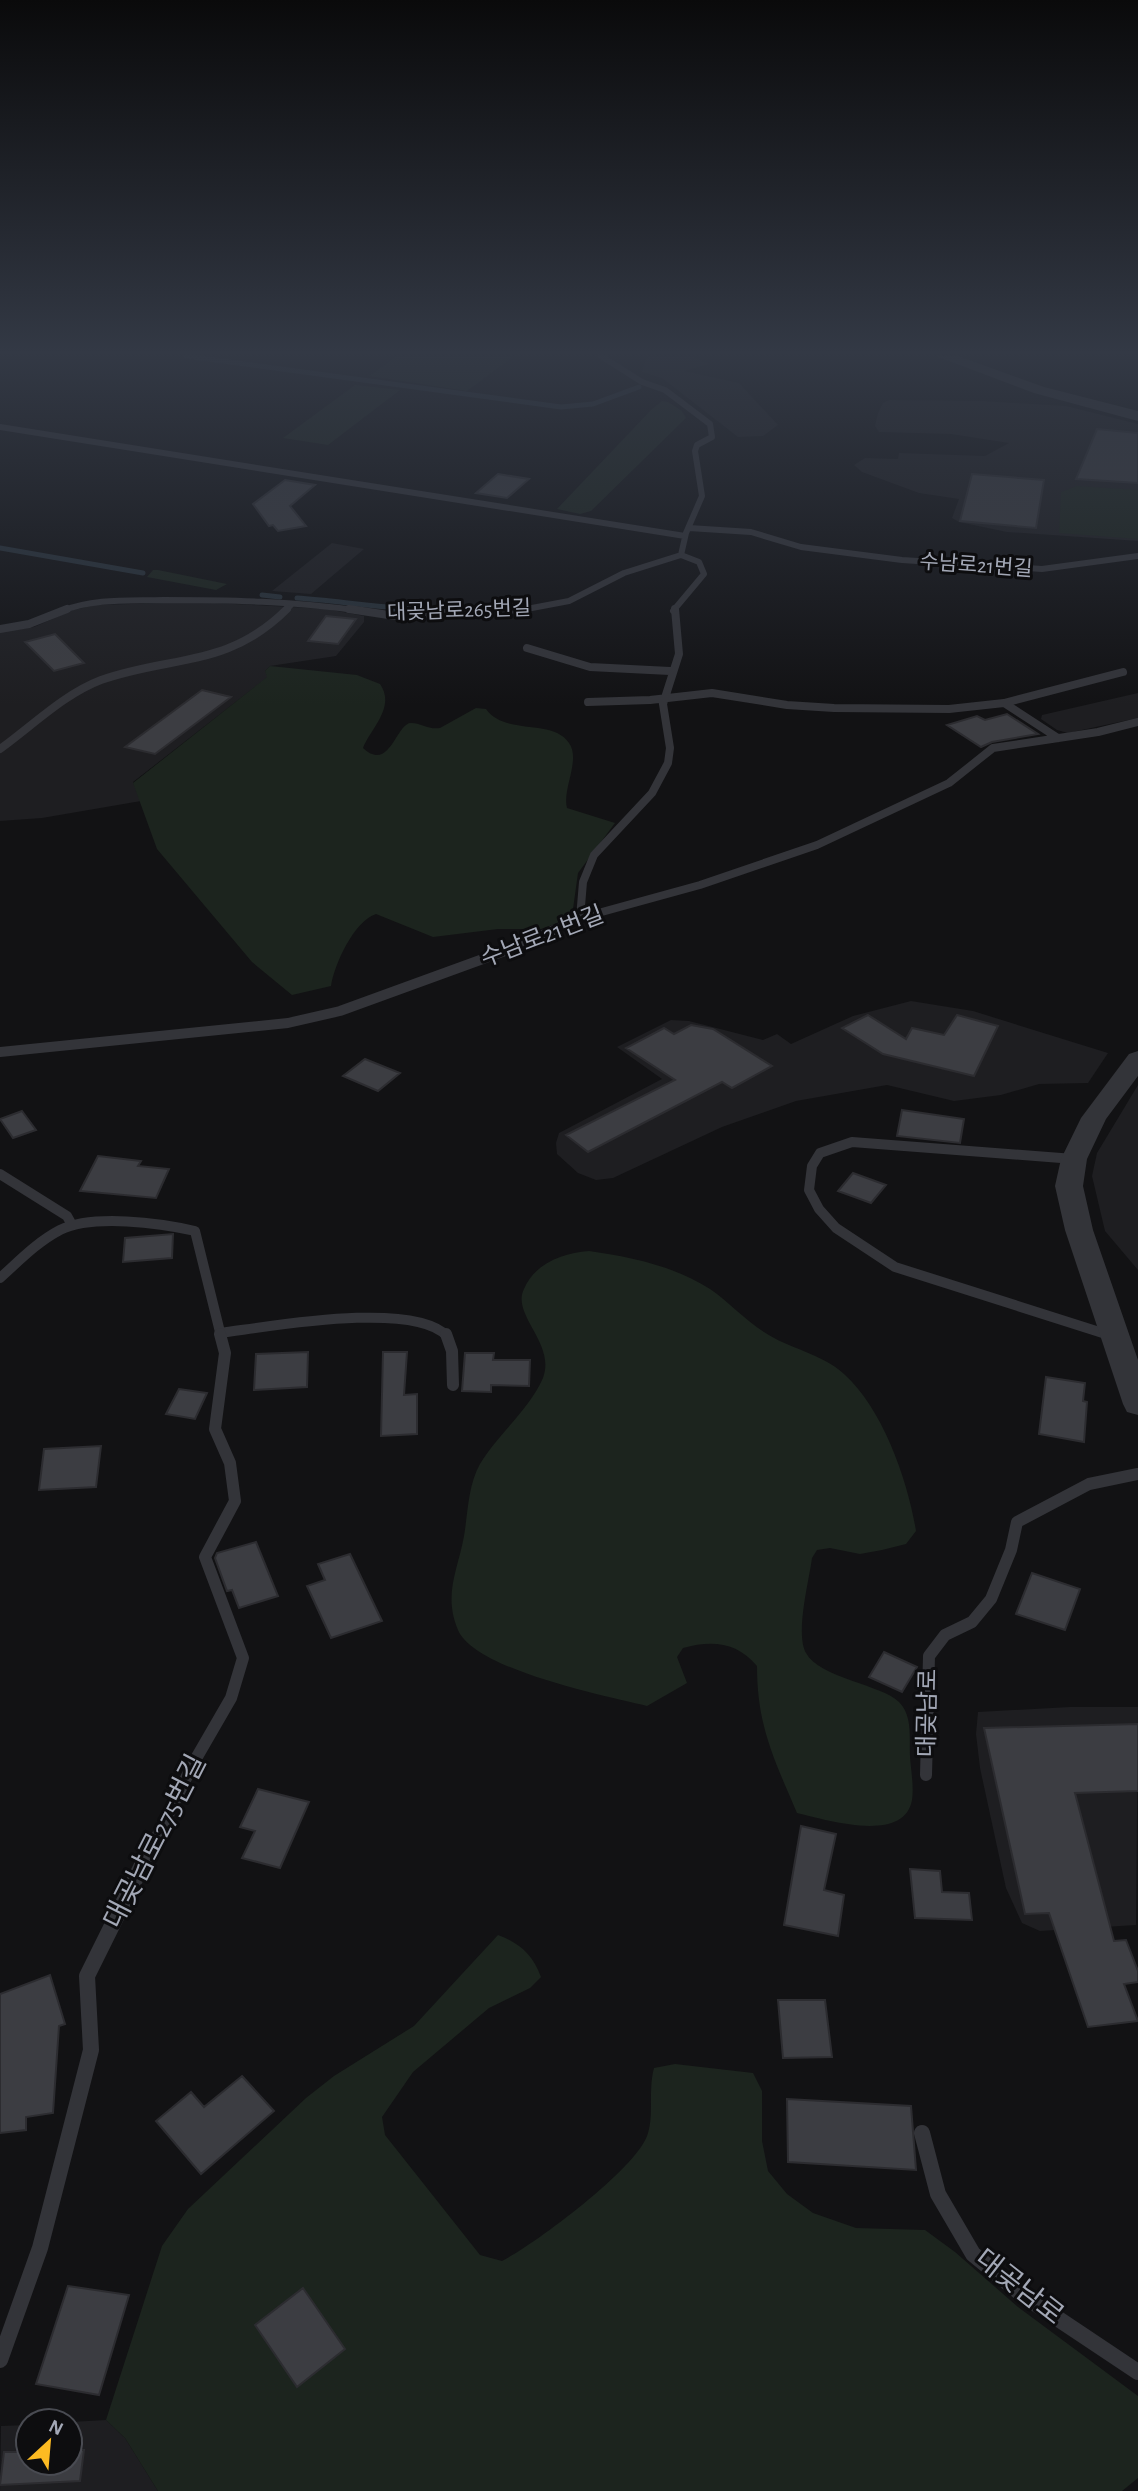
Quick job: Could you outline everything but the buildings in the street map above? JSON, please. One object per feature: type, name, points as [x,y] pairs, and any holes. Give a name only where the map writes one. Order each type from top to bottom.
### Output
[{"type":"street","points":[[1138,1059],[1094,1118],[1074,1159],[1069,1186],[1079,1230],[1138,1404]]},
{"type":"lane","points":[[292,472],[687,532]]},
{"type":"lane","points":[[580,918],[580,893],[589,865],[641,807],[668,763],[670,741],[663,699],[670,671],[679,653],[673,611],[704,574],[699,562],[681,555],[702,496],[698,472]]},
{"type":"lane","name":"수남로21번길","points":[[687,532],[751,532],[801,547],[902,560],[1042,569],[1138,556]]},
{"type":"lane","name":"대곶남로265번길","points":[[0,629],[29,624],[80,604],[104,601],[217,600],[333,605],[395,615],[524,610],[580,597],[614,577],[681,555]]},
{"type":"lane","points":[[0,749],[100,680],[224,652],[273,627],[292,604]]},
{"type":"lane","points":[[527,648],[590,667],[670,671]]},
{"type":"lane","points":[[588,702],[663,699],[712,693],[787,705],[873,710],[948,709],[1004,703],[1124,671]]},
{"type":"lane","points":[[1004,703],[1058,738]]},
{"type":"lane","name":"수남로21번길","points":[[0,1052],[289,1023],[340,1011],[513,948],[580,918],[772,862],[890,812],[949,783],[993,748],[1138,722]]},
{"type":"lane","points":[[1074,1159],[908,1144],[852,1142],[820,1153],[812,1166],[809,1190],[819,1209],[836,1228],[895,1267],[1115,1336]]},
{"type":"lane","points":[[0,1174],[67,1216],[72,1225]]},
{"type":"lane","name":"대곶남로275번길","points":[[0,1278],[36,1246],[72,1225],[169,1224],[195,1231],[225,1353],[215,1429],[230,1463],[234,1501],[205,1557],[243,1658],[231,1698],[170,1809],[87,1976],[90,2050],[40,2248],[0,2360]]},
{"type":"lane","points":[[220,1334],[355,1318],[391,1317],[423,1322],[444,1331],[451,1344],[453,1385]]},
{"type":"lane","name":"대곶남로","points":[[926,1775],[929,1656],[944,1635],[972,1622],[990,1599],[1012,1550],[1017,1522],[1066,1493],[1094,1481],[1138,1474]]},
{"type":"lane","name":"대곶남로","points":[[922,2133],[938,2194],[973,2254],[1024,2296],[1138,2372]]},
{"type":"shaded area","points":[[592,472],[631,472],[591,511],[580,514],[557,509]]},
{"type":"shaded area","points":[[863,472],[1138,472],[1138,541],[1007,532],[959,522],[952,518],[959,499],[919,493]]},
{"type":"shaded area","points":[[1077,486],[1138,490],[1138,539],[1059,533],[1061,492]]},
{"type":"shaded area","points":[[332,543],[364,549],[311,594],[272,591]]},
{"type":"shaded area","points":[[153,570],[227,584],[216,590],[147,577]]},
{"type":"shaded area","points":[[197,602],[326,609],[364,616],[364,622],[336,656],[270,666],[265,671],[268,677],[133,782],[141,801],[42,818],[0,821],[0,632],[34,627],[73,610],[96,605]]},
{"type":"shaded area","points":[[270,666],[357,675],[380,684],[384,693],[384,709],[363,748],[372,754],[380,755],[386,751],[406,725],[415,723],[440,728],[476,708],[486,709],[505,722],[541,728],[562,735],[569,743],[573,758],[567,808],[615,823],[578,873],[573,909],[567,917],[541,929],[498,929],[433,937],[376,914],[360,925],[346,945],[331,986],[292,995],[252,962],[157,849],[133,783],[267,677],[265,671]]},
{"type":"shaded area","points":[[1138,693],[1138,718],[1068,733],[1057,730],[1041,719],[1042,715]]},
{"type":"shaded area","points":[[911,1001],[973,1011],[1108,1053],[1088,1083],[1039,1084],[1001,1095],[954,1101],[887,1085],[796,1101],[722,1127],[613,1178],[596,1180],[578,1173],[557,1154],[559,1133],[662,1079],[617,1047],[671,1020],[689,1021],[763,1040],[777,1034],[791,1044],[853,1016]]},
{"type":"shaded area","points":[[1138,1085],[1138,1270],[1105,1231],[1092,1176],[1097,1153]]},
{"type":"shaded area","points":[[589,1251],[652,1264],[682,1274],[710,1289],[764,1332],[825,1361],[844,1374],[871,1406],[882,1426],[907,1490],[916,1531],[906,1544],[882,1550],[860,1554],[830,1548],[817,1550],[812,1558],[802,1633],[806,1653],[813,1662],[837,1675],[891,1696],[899,1702],[906,1714],[913,1795],[906,1814],[894,1822],[862,1826],[797,1813],[768,1742],[760,1707],[757,1666],[732,1648],[704,1644],[683,1648],[677,1657],[687,1683],[647,1706],[574,1688],[514,1669],[469,1644],[458,1630],[452,1605],[453,1582],[476,1472],[487,1453],[530,1401],[543,1378],[544,1353],[523,1309],[524,1289],[535,1272],[551,1261],[569,1254]]},
{"type":"shaded area","points":[[1070,1707],[1138,1707],[1136,1925],[1040,1931],[1022,1923],[1006,1888],[980,1768],[976,1734],[978,1712]]},
{"type":"shaded area","points":[[498,1935],[525,1951],[541,1977],[530,1988],[489,2008],[413,2072],[382,2117],[385,2135],[480,2255],[502,2261],[517,2252],[584,2203],[626,2165],[641,2147],[648,2133],[654,2068],[675,2064],[753,2073],[762,2091],[762,2141],[768,2171],[787,2194],[813,2213],[856,2228],[925,2230],[955,2252],[1018,2307],[1138,2396],[1138,2478],[1122,2491],[158,2491],[125,2438],[106,2420],[162,2246],[188,2209],[306,2098],[334,2076],[414,2026]]},
{"type":"shaded area","points":[[106,2420],[125,2438],[158,2491],[0,2491],[1,2426],[14,2426],[14,2477],[84,2477],[84,2421]]},
{"type":"waterway","points":[[0,548],[143,573]]},
{"type":"waterway","points":[[262,595],[280,597]]},
{"type":"waterway","points":[[297,598],[382,607],[433,608]]},
{"type":"waterway","points":[[389,609],[410,609]]}]
